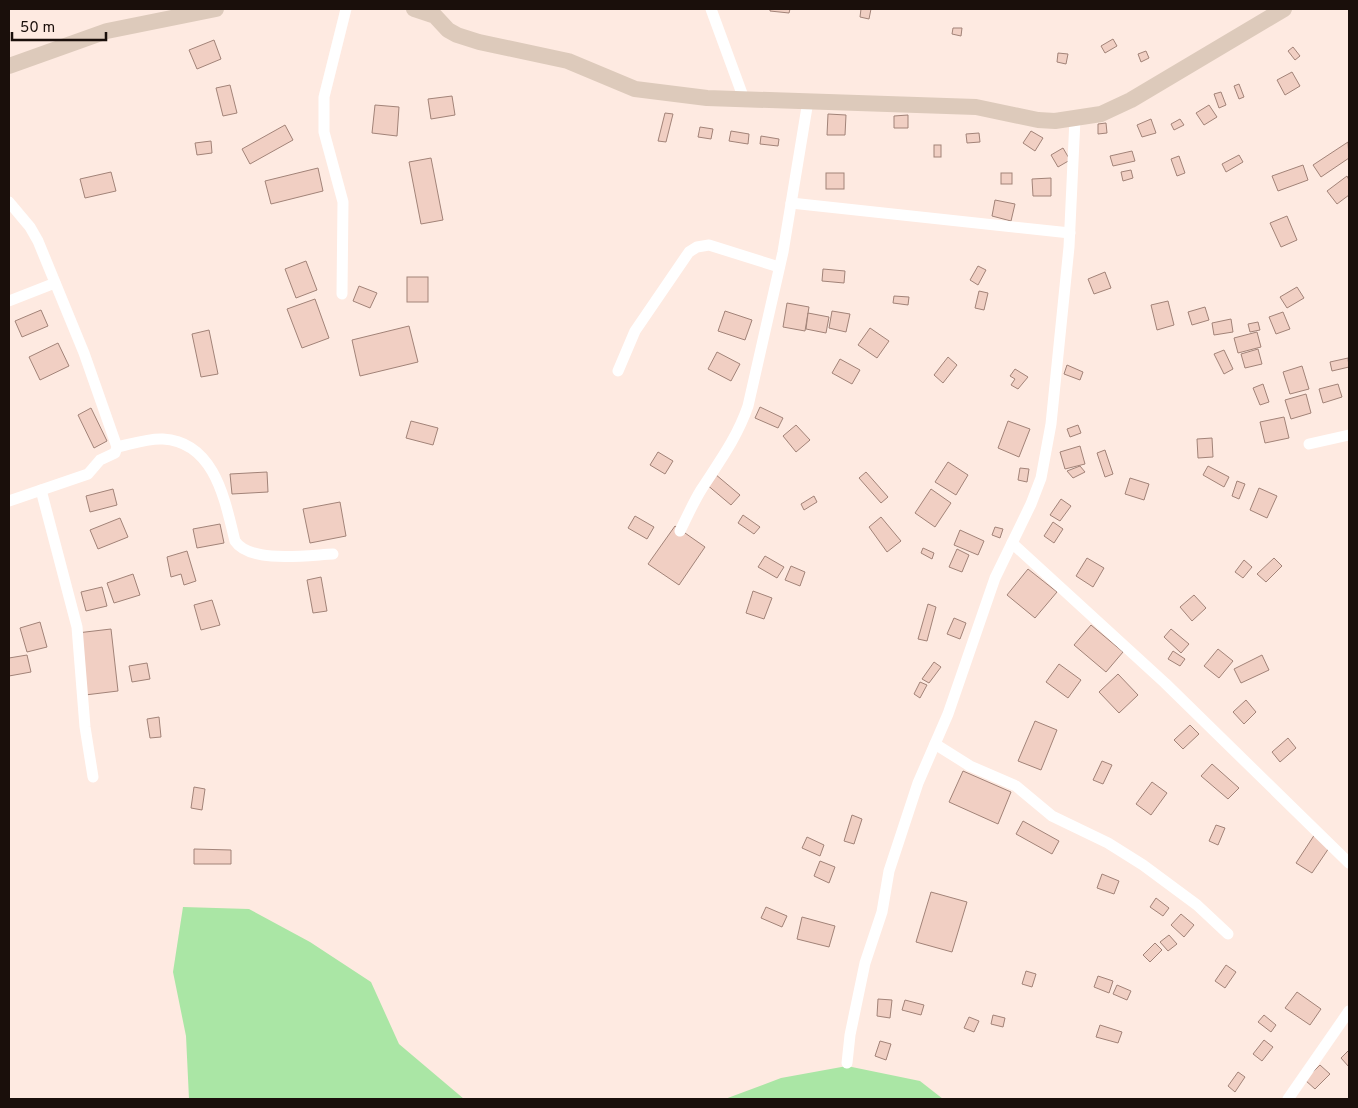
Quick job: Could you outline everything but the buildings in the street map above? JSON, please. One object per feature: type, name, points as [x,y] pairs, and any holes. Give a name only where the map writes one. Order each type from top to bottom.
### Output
[{"type":"main road","points":[[9,66],[107,31],[216,9]]},
{"type":"main road","points":[[414,9],[435,16],[448,30],[457,35],[479,42],[568,61],[635,89],[706,98],[976,107],[1055,122],[1101,114],[1131,100],[1279,10]]},
{"type":"street","points":[[342,294],[343,202],[327,148],[324,123],[327,82],[346,9]]},
{"type":"street","points":[[711,9],[744,99]]},
{"type":"street","points":[[680,531],[700,491],[741,428],[756,374],[779,268],[808,101]]},
{"type":"street","points":[[847,1063],[850,1035],[866,963],[882,912],[889,871],[918,783],[935,744],[995,578],[1041,478],[1051,424],[1070,233],[1075,119]]},
{"type":"street","points":[[9,202],[30,227],[55,283],[84,353],[117,447],[115,453],[100,460],[88,474],[9,501]]},
{"type":"street","points":[[791,203],[1070,233]]},
{"type":"street","points":[[618,371],[635,331],[689,252],[697,247],[709,245],[779,268]]},
{"type":"street","points":[[9,301],[55,283]]},
{"type":"street","points":[[1309,444],[1349,435]]},
{"type":"street","points":[[117,447],[161,438],[174,440],[187,446],[202,458],[216,475],[224,495],[235,541],[239,547],[246,551],[272,556],[333,554]]},
{"type":"street","points":[[42,490],[76,627],[85,726],[93,777]]},
{"type":"street","points":[[1012,543],[1165,683],[1349,863]]},
{"type":"street","points":[[935,744],[970,766],[1016,786],[1052,816],[1108,843],[1143,865],[1197,905],[1228,934]]},
{"type":"street","points":[[1288,1099],[1349,1011]]},
{"type":"green space","points":[[183,907],[249,909],[310,942],[371,982],[399,1044],[464,1099],[189,1099],[186,1036],[173,972]]},
{"type":"green space","points":[[847,1066],[920,1081],[943,1099],[725,1099],[781,1078]]}]
